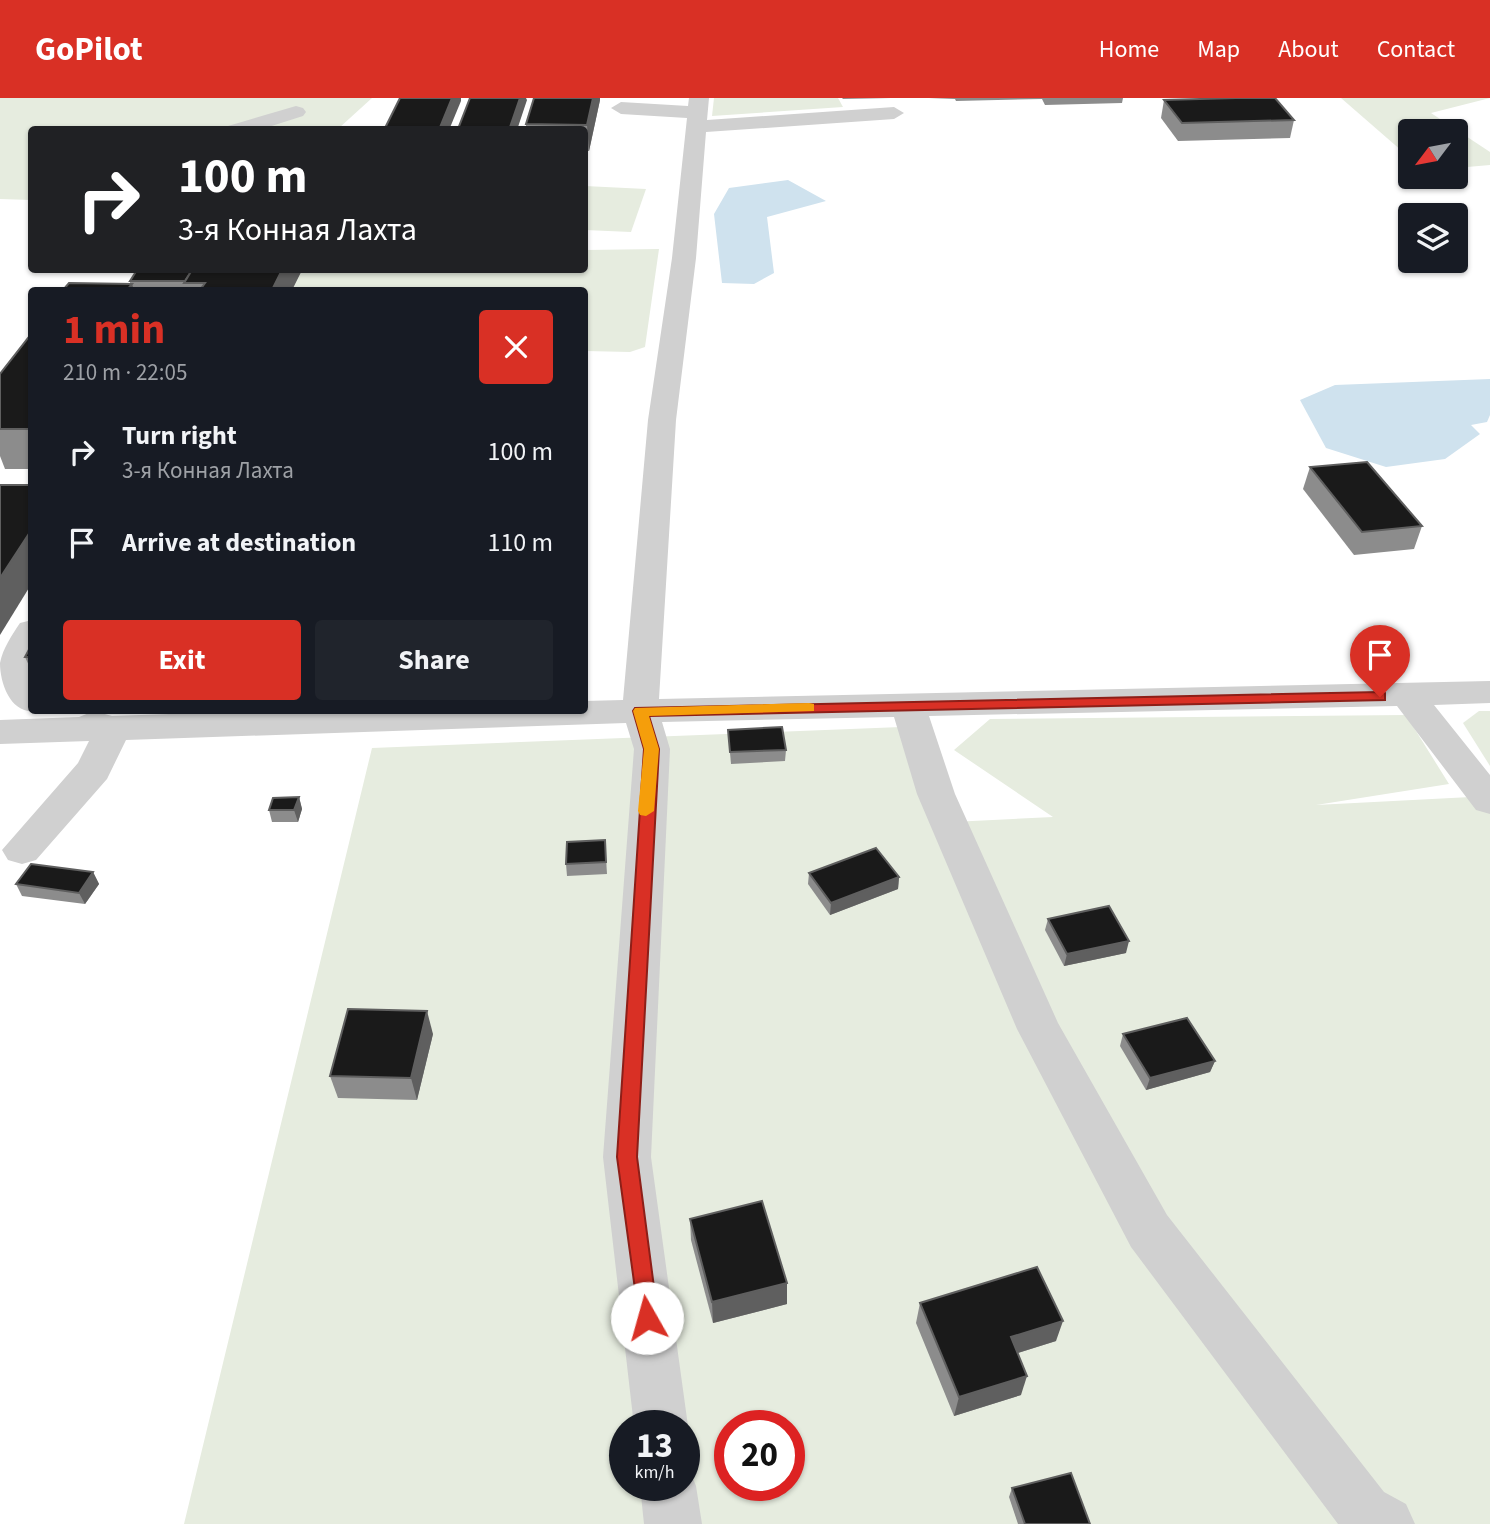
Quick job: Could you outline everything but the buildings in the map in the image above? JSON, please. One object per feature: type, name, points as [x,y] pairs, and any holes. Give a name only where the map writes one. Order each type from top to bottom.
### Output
[{"type":"street","points":[[621,108],[697,112],[894,113]]},
{"type":"street","points":[[659,1410],[627,1157],[652,749],[640,711],[662,420],[684,258],[697,112]]},
{"type":"street","points":[[249,126],[293,113]]},
{"type":"street","points":[[28,637],[20,650],[15,668],[22,690],[28,697]]},
{"type":"street","points":[[588,713],[1408,696],[1490,692]]},
{"type":"street","points":[[1408,696],[1490,802]]},
{"type":"street","points":[[908,706],[936,794],[1039,1029],[1149,1231],[1364,1513],[1386,1524]]},
{"type":"street","points":[[67,714],[113,729]]},
{"type":"street","points":[[0,732],[552,714]]},
{"type":"street","points":[[22,850],[94,770],[113,729]]},
{"type":"street","points":[[670,1501],[673,1524]]},
{"type":"shaded area","points":[[0,98],[372,98],[341,126],[28,126],[28,200],[0,199]]},
{"type":"shaded area","points":[[714,98],[838,98],[843,107],[712,116]]},
{"type":"shaded area","points":[[1341,98],[1490,98],[1431,113],[1440,119],[1398,119],[1398,148]]},
{"type":"shaded area","points":[[1468,137],[1490,152],[1490,165],[1468,167]]},
{"type":"shaded area","points":[[588,186],[646,189],[631,232],[588,230]]},
{"type":"shaded area","points":[[659,249],[645,347],[630,352],[588,351],[588,287],[294,287],[300,273],[588,273],[588,250]]},
{"type":"shaded area","points":[[1479,711],[1490,711],[1490,766],[1463,723]]},
{"type":"shaded area","points":[[1406,715],[1449,784],[1316,805],[1490,796],[1490,1524],[184,1524],[372,748],[901,727],[932,823],[1053,817],[954,750],[990,719]]},
{"type":"water","points":[[788,180],[826,201],[767,217],[774,273],[754,284],[722,283],[714,214],[729,188]]},
{"type":"water","points":[[1490,379],[1490,415],[1487,422],[1471,425],[1480,434],[1445,459],[1386,467],[1326,448],[1300,400],[1335,385]]},
{"type":"slow traffic","points":[[646,811],[652,749],[640,711],[809,708]]},
{"type":"route","points":[[647,1318],[627,1157],[652,749],[640,711],[1380,697]]}]
